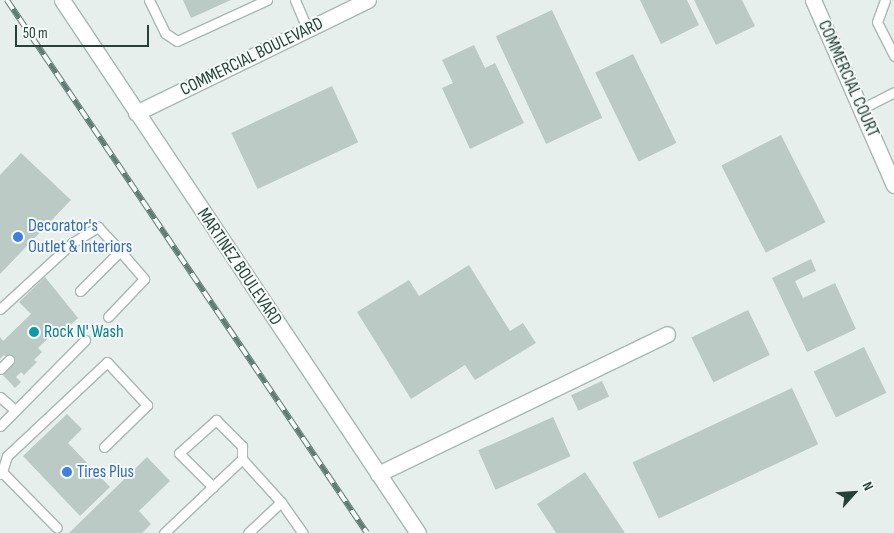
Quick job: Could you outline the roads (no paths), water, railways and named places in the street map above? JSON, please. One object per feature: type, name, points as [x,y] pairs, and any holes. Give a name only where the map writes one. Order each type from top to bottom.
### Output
[{"type":"street","name":"MARTINEZ BOULEVARD","points":[[62,0],[418,533]]},
{"type":"street","name":"COMMERCIAL BOULEVARD","points":[[136,113],[368,0]]},
{"type":"street","name":"COMMERCIAL COURT","points":[[813,0],[894,185]]},
{"type":"street","points":[[378,474],[667,334]]},
{"type":"lane","points":[[149,0],[164,33],[177,41],[266,0]]},
{"type":"lane","points":[[295,0],[308,30]]},
{"type":"lane","points":[[885,0],[877,22],[894,56]]},
{"type":"lane","points":[[861,109],[894,92]]},
{"type":"lane","points":[[0,309],[72,243],[98,227],[144,279],[108,317]]},
{"type":"lane","points":[[80,291],[120,251]]},
{"type":"lane","points":[[0,426],[85,340]]},
{"type":"lane","points":[[0,369],[9,360]]},
{"type":"lane","points":[[57,528],[1,473],[6,456],[107,362],[147,405],[104,447]]},
{"type":"lane","points":[[0,397],[15,410]]},
{"type":"lane","points":[[213,487],[179,453],[216,420],[242,446],[242,459],[280,502],[303,533]]},
{"type":"lane","points":[[164,533],[242,459]]},
{"type":"lane","points":[[248,533],[280,502]]},
{"type":"railway","points":[[7,0],[367,533]]},
{"type":"place","name":"Decorator's Outlet & Interiors","points":[[18,237]]},
{"type":"place","name":"Rock N' Wash","points":[[34,332]]},
{"type":"place","name":"Tires Plus","points":[[67,472]]}]
